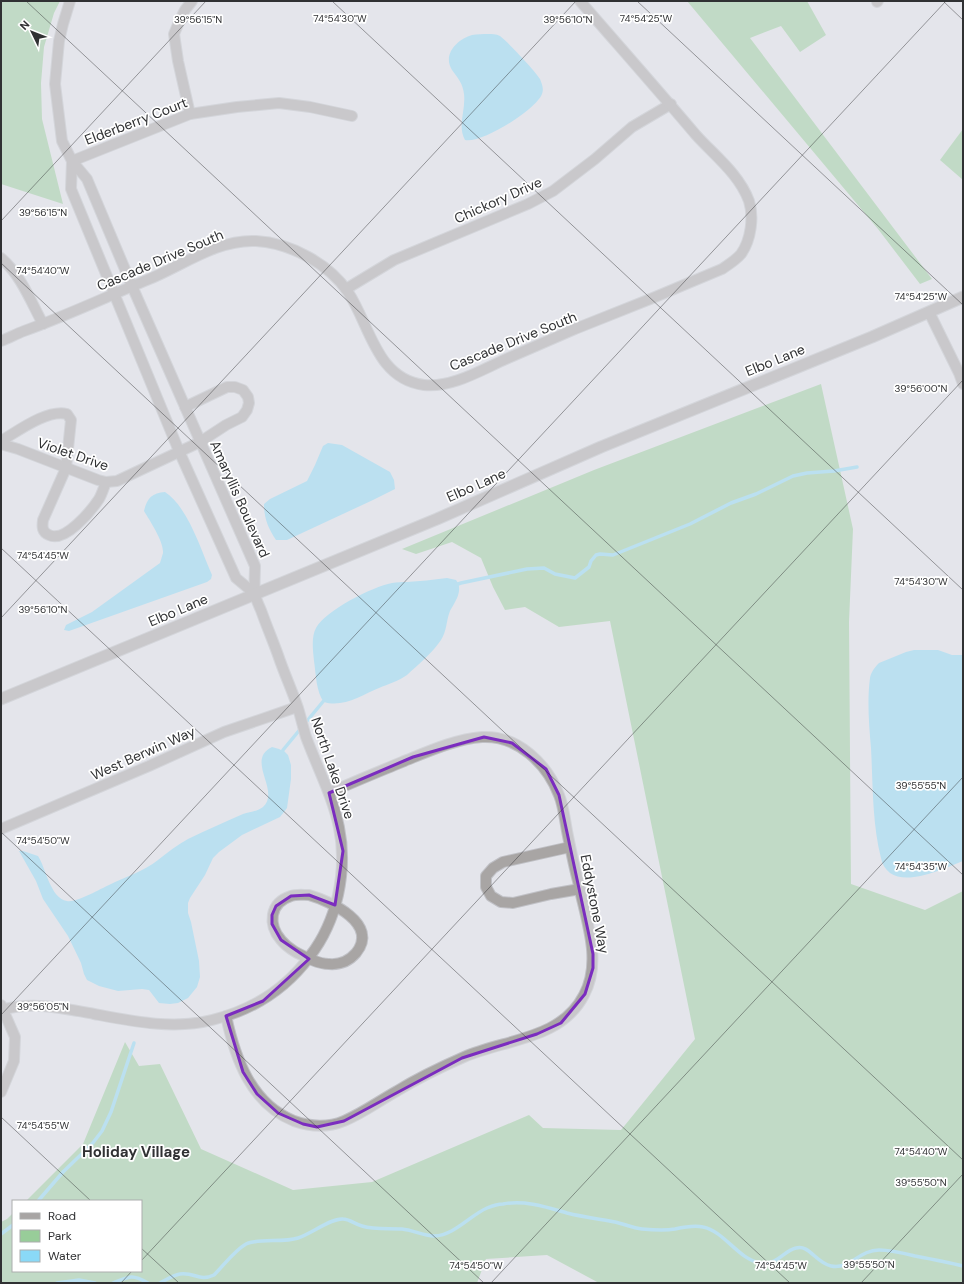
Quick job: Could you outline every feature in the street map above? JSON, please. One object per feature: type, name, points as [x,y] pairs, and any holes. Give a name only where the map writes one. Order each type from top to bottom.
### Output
[{"type":"street","name":"Amaryllis Boulevard","points":[[70,1],[59,41],[55,84],[62,141],[72,161],[87,180],[200,442],[256,566],[255,594]]},
{"type":"street","points":[[190,114],[178,61],[174,34],[185,10],[192,1]]},
{"type":"street","name":"Cascade Drive South","points":[[1,341],[148,280],[217,248],[234,243],[258,241],[283,247],[308,258],[331,273],[346,290],[356,305],[378,353],[387,365],[397,374],[409,381],[423,385],[437,385],[451,382],[478,372],[575,329],[722,269],[741,254],[747,242],[751,229],[752,216],[749,202],[736,178],[697,136],[671,104],[580,1]]},
{"type":"street","name":"Elderberry Court","points":[[72,161],[190,114],[279,103],[310,107],[352,116]]},
{"type":"street","name":"Chickory Drive","points":[[346,290],[394,260],[528,204],[553,191],[595,159],[632,127],[671,104]]},
{"type":"street","name":"Amaryllis Boulevard","points":[[72,161],[71,189],[179,451],[236,578],[255,594]]},
{"type":"street","points":[[1,258],[11,266],[18,276],[43,324]]},
{"type":"street","name":"Elbo Lane","points":[[1,699],[437,520],[601,447],[963,297]]},
{"type":"street","points":[[929,312],[963,384]]},
{"type":"street","name":"Violet Drive","points":[[1,443],[98,480],[106,482],[117,481],[200,442],[226,425],[242,417],[247,410],[249,403],[248,397],[243,390],[235,387],[227,387],[185,407]]},
{"type":"street","points":[[1,443],[31,423],[59,412],[67,414],[71,420],[66,468],[43,520],[42,527],[46,534],[52,537],[63,533],[83,519],[99,498],[106,482]]},
{"type":"street","name":"North Lake Drive","points":[[2,1008],[36,1005],[137,1021],[175,1025],[212,1021],[263,1001],[291,978],[324,936],[335,906],[341,880],[343,851],[337,817],[255,594]]},
{"type":"street","name":"West Berwin Way","points":[[1,829],[149,766],[224,732],[297,707]]},
{"type":"street","name":"Eddystone Way","points":[[226,1016],[231,1039],[244,1072],[257,1094],[267,1104],[284,1116],[304,1124],[317,1127],[344,1121],[430,1073],[478,1052],[550,1030],[561,1023],[579,1005],[585,994],[593,968],[591,940],[559,795],[546,769],[536,758],[512,743],[499,738],[484,737],[456,742],[386,768],[329,793]]},
{"type":"street","points":[[570,847],[504,862],[493,868],[486,876],[486,887],[491,896],[501,902],[513,903],[551,894],[580,890]]},
{"type":"street","points":[[309,895],[344,910],[356,922],[362,937],[361,945],[351,958],[344,963],[327,964],[308,958],[287,946],[276,932],[272,924],[272,915],[276,906],[282,900],[291,896],[309,895]]},
{"type":"street","points":[[1,1092],[14,1060],[16,1037],[2,1008]]},
{"type":"highlighted area","points":[[484,737],[512,743],[546,769],[559,795],[593,954],[593,968],[585,994],[561,1023],[537,1034],[462,1058],[344,1121],[317,1127],[303,1124],[278,1113],[257,1094],[243,1072],[226,1016],[263,1001],[309,959],[281,940],[272,924],[272,915],[276,906],[291,896],[309,895],[335,905],[343,851],[329,793],[413,757]]},
{"type":"green space","points":[[1,1],[60,1],[54,13],[44,47],[41,83],[42,119],[63,204],[1,184]]},
{"type":"green space","points":[[687,1],[807,1],[826,35],[800,52],[781,26],[750,38],[932,279],[920,284],[878,229]]},
{"type":"green space","points":[[963,129],[963,180],[940,160]]},
{"type":"green space","points":[[821,384],[853,529],[849,622],[851,884],[925,910],[963,891],[963,1283],[599,1283],[547,1255],[486,1259],[477,1283],[1,1283],[1,1222],[12,1214],[12,1272],[142,1272],[142,1200],[27,1200],[83,1144],[125,1042],[139,1066],[160,1064],[201,1149],[293,1190],[372,1182],[529,1115],[543,1128],[621,1130],[695,1039],[610,621],[559,627],[525,607],[505,610],[493,587],[481,558],[452,542],[416,554],[402,549],[594,470]]},
{"type":"water","points":[[478,34],[496,34],[509,44],[540,79],[543,92],[538,101],[519,117],[483,137],[473,140],[465,140],[462,129],[464,100],[463,87],[449,64],[450,53],[457,44],[467,37]]},
{"type":"water","points":[[328,443],[342,445],[390,472],[394,480],[395,489],[287,540],[276,540],[267,523],[264,504],[270,499],[307,481],[323,446]]},
{"type":"water","points":[[165,492],[173,499],[187,518],[212,575],[211,579],[207,582],[69,631],[64,630],[66,625],[92,612],[160,563],[163,548],[144,511],[147,503],[153,495]]},
{"type":"water","points":[[447,578],[456,580],[459,592],[450,611],[443,637],[438,645],[407,675],[397,681],[352,700],[338,703],[324,702],[319,693],[313,649],[314,632],[321,621],[350,600],[383,585],[396,582]]},
{"type":"water","points":[[914,650],[938,650],[952,655],[963,655],[963,861],[937,871],[916,877],[906,878],[898,877],[887,870],[882,862],[878,844],[873,803],[869,722],[869,687],[873,670],[879,663]]},
{"type":"water","points":[[272,747],[285,752],[288,755],[291,765],[291,779],[287,808],[280,817],[242,835],[219,852],[213,858],[205,875],[188,903],[188,913],[199,961],[200,977],[197,987],[188,998],[178,1003],[170,1004],[159,1003],[149,990],[142,989],[118,991],[99,986],[87,980],[81,963],[68,936],[43,899],[36,881],[19,851],[38,856],[52,889],[61,899],[71,901],[82,898],[147,867],[188,839],[243,814],[263,807],[267,800],[268,793],[262,767],[262,760],[265,753]]},
{"type":"waterway","points":[[455,585],[527,569],[544,568],[555,574],[575,578],[589,567],[591,561],[596,555],[613,555],[690,524],[731,503],[756,494],[793,476],[857,467]]},
{"type":"waterway","points":[[282,755],[283,750],[326,698]]},
{"type":"waterway","points":[[39,1200],[63,1172],[92,1144],[102,1131],[111,1112],[134,1043]]},
{"type":"waterway","points":[[160,1283],[172,1276],[180,1274],[190,1274],[204,1278],[209,1277],[214,1275],[233,1254],[246,1244],[258,1241],[298,1238],[338,1219],[348,1220],[367,1227],[402,1229],[434,1236],[442,1235],[455,1229],[480,1211],[497,1205],[511,1203],[543,1206],[642,1229],[671,1230],[689,1226],[703,1227],[718,1234],[745,1256],[760,1263],[771,1262],[791,1250],[801,1248],[809,1251],[821,1261],[831,1266],[844,1265],[866,1253],[879,1250],[897,1252],[963,1266]]},
{"type":"waterway","points":[[1,1234],[12,1226]]},
{"type":"waterway","points":[[113,1283],[131,1277],[138,1278],[148,1283]]},
{"type":"waterway","points":[[57,1283],[79,1280],[95,1283]]},
{"type":"district","name":"Holiday Village","points":[[136,1152]]}]
